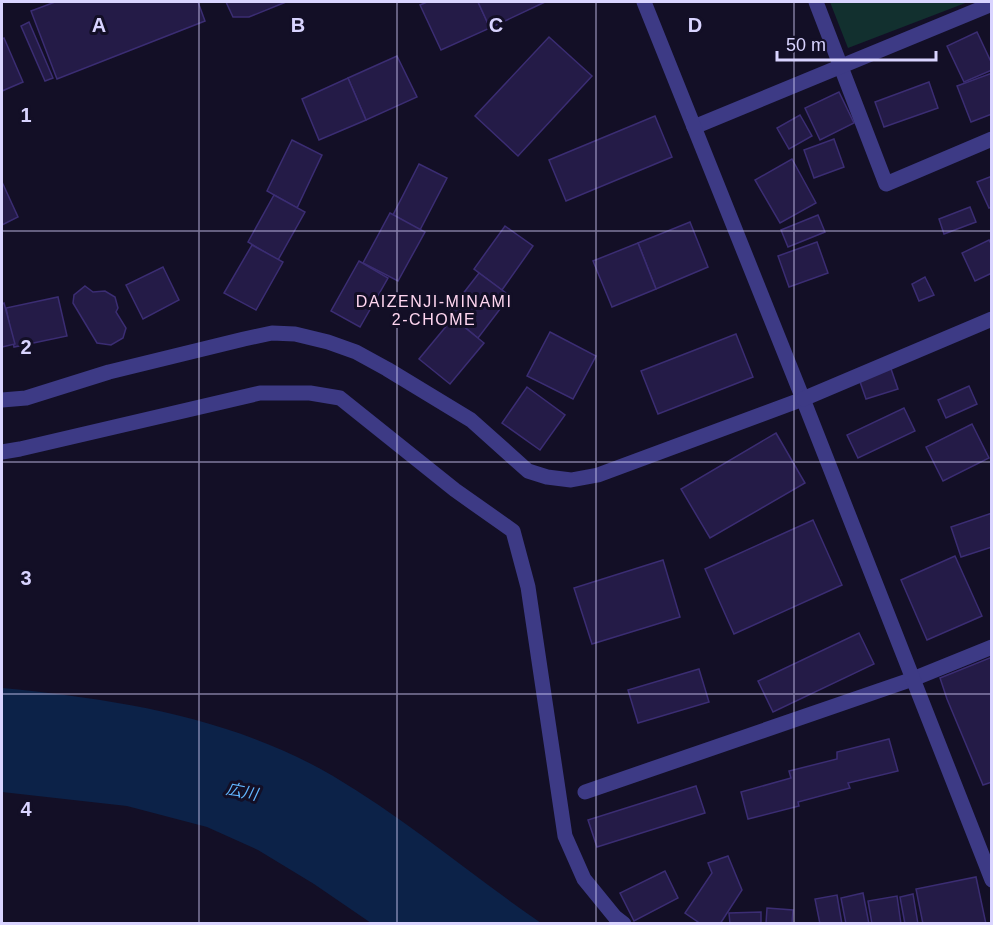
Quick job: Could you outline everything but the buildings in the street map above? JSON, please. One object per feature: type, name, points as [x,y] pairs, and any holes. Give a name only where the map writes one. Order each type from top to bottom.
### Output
[{"type":"street","points":[[644,2],[992,880]]},
{"type":"street","points":[[816,2],[886,183],[992,139]]},
{"type":"street","points":[[694,127],[992,3]]},
{"type":"street","points":[[2,400],[26,398],[109,372],[244,339],[272,333],[295,334],[356,352],[471,420],[528,471],[547,477],[571,480],[598,475],[803,399],[992,320]]},
{"type":"street","points":[[2,452],[260,393],[310,393],[340,398],[455,490],[513,531],[528,586],[565,836],[584,879],[624,924]]},
{"type":"street","points":[[585,792],[913,679],[992,647]]},
{"type":"green space","points":[[830,2],[968,2],[848,48]]},
{"type":"water","name":"広川","points":[[2,688],[88,698],[172,714],[255,739],[294,756],[333,776],[386,810],[541,923],[371,923],[314,884],[258,850],[207,827],[127,806],[2,792]]},
{"type":"district","name":"DAIZENJI-MINAMI 2-CHOME","points":[[434,310]]}]
